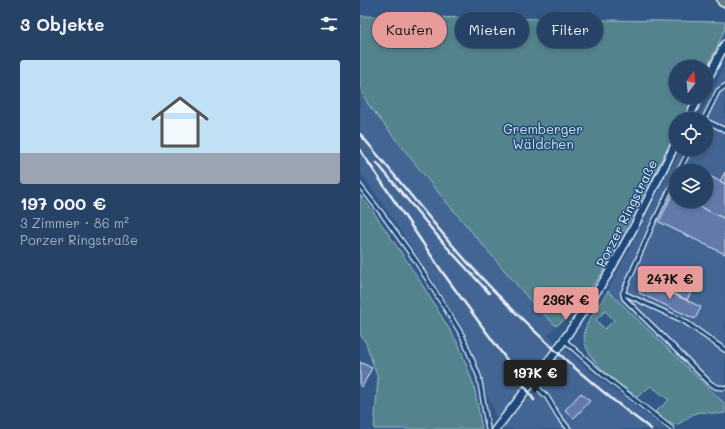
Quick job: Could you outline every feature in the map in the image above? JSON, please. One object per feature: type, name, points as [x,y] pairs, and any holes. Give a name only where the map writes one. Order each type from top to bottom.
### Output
[{"type":"street","points":[[713,68],[725,44]]},
{"type":"street","name":"Porzer Ringstraße","points":[[496,429],[564,340],[607,276],[635,225],[670,156]]},
{"type":"lane","points":[[709,112],[718,91],[725,86]]},
{"type":"lane","points":[[713,124],[725,130]]},
{"type":"lane","points":[[360,186],[416,261],[462,335],[479,377],[488,429]]},
{"type":"lane","points":[[669,191],[623,293],[624,298],[710,383],[716,387],[725,388]]},
{"type":"lane","points":[[623,293],[684,321],[725,350]]},
{"type":"lane","points":[[564,340],[602,374],[672,429]]},
{"type":"lane","points":[[532,382],[547,397],[559,417],[569,429]]},
{"type":"shaded area","points":[[725,65],[725,404],[608,291],[669,172],[669,208],[713,208],[713,164],[673,164],[677,156],[713,156],[713,112],[701,112],[705,104],[713,104],[713,88]]},
{"type":"shaded area","points":[[360,88],[368,104],[432,185],[533,304],[556,326],[548,336],[592,373],[665,429],[501,429],[465,342],[435,283],[360,172]]},
{"type":"green space","name":"Gremberger Wäldchen","points":[[360,16],[372,16],[372,48],[447,48],[447,17],[455,18],[455,48],[529,48],[529,19],[537,19],[537,48],[603,48],[603,20],[725,22],[725,29],[711,60],[669,60],[669,104],[690,104],[686,112],[669,112],[669,145],[602,273],[571,315],[556,326],[533,304],[432,185],[368,104],[360,88]]},
{"type":"green space","points":[[360,195],[370,207],[415,273],[459,345],[474,386],[482,429],[374,429],[378,379],[366,343],[360,334]]},
{"type":"green space","points":[[608,291],[725,404],[725,413],[718,414],[700,412],[690,416],[679,424],[673,425],[655,412],[669,400],[651,386],[637,397],[610,377],[601,368],[587,350],[584,340],[585,329],[592,315]],"holes":[[[605,311],[614,320],[605,329],[596,320]]]},
{"type":"building","points":[[725,172],[725,184],[720,181]]},
{"type":"building","points":[[713,178],[725,184],[725,219],[702,208],[713,208]]},
{"type":"building","points":[[669,201],[669,208],[702,208],[725,219],[725,254],[659,222]]},
{"type":"building","points":[[651,268],[693,288],[687,300],[645,280]]},
{"type":"building","points":[[645,281],[701,307],[695,319],[639,293]]},
{"type":"building","points":[[360,362],[372,368],[362,387],[360,386]]},
{"type":"building","points":[[581,393],[590,401],[574,418],[565,410]]},
{"type":"railway","points":[[360,134],[445,236],[498,295],[534,331],[572,365],[651,429]]},
{"type":"railway","points":[[360,150],[443,273],[512,367],[534,400]]},
{"type":"railway","points":[[377,163],[445,245],[489,293]]}]
